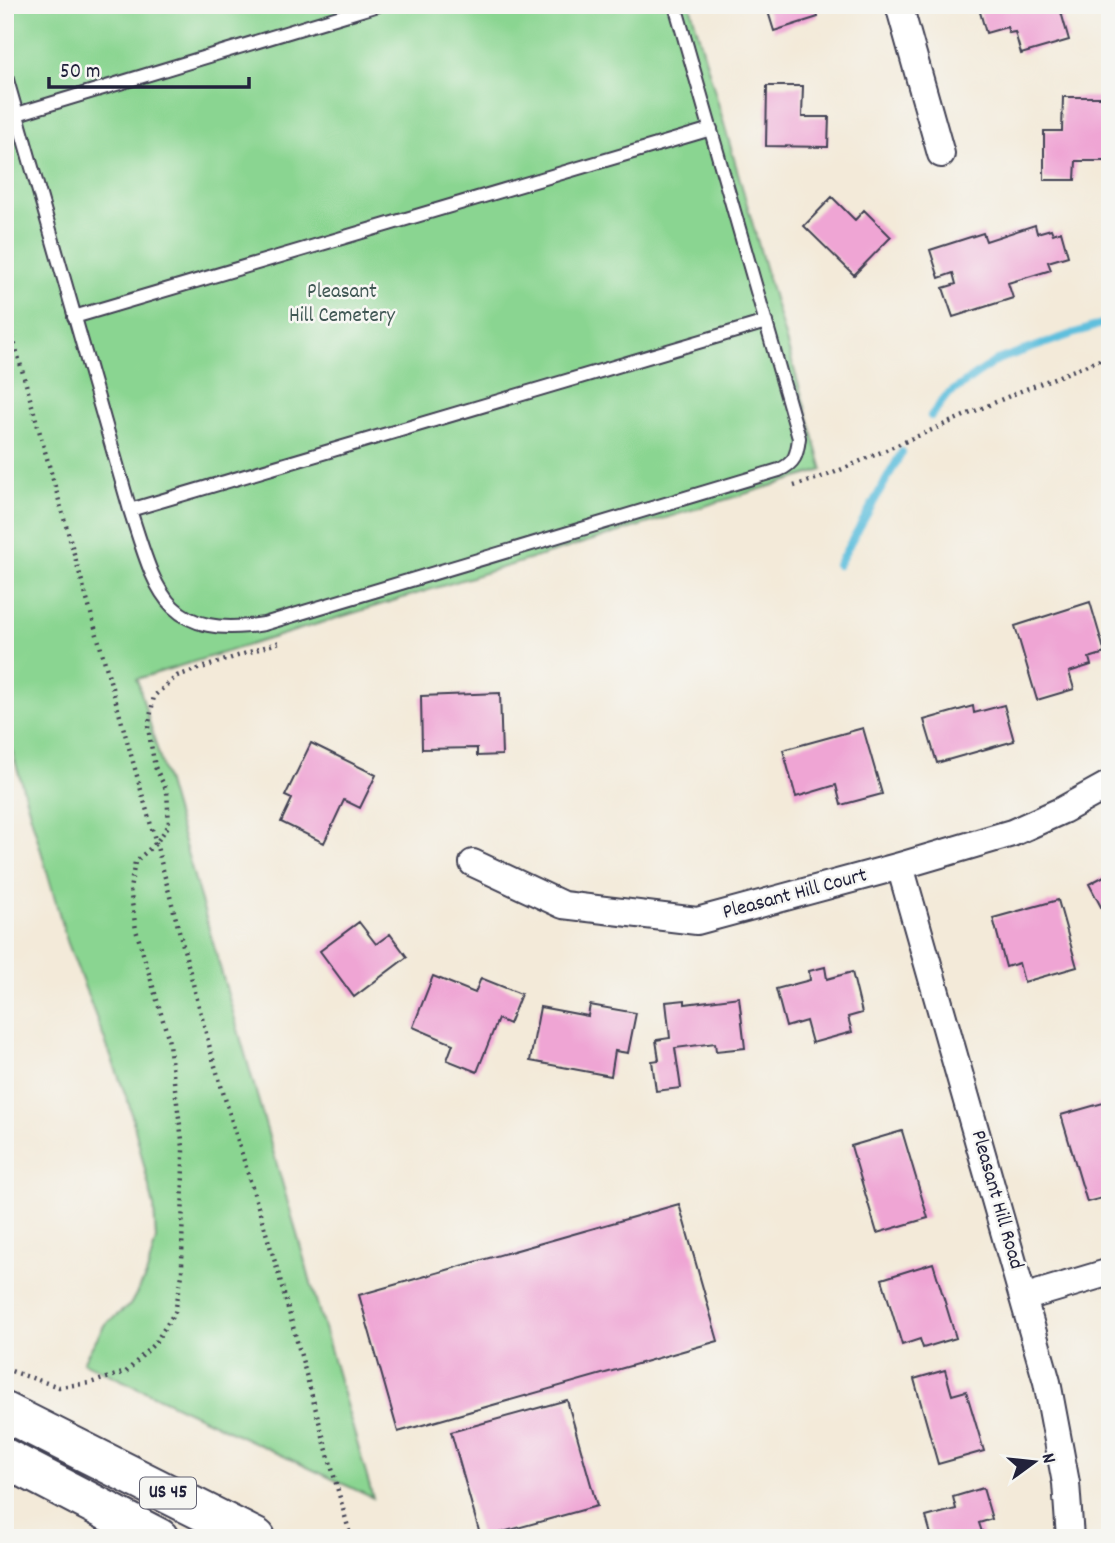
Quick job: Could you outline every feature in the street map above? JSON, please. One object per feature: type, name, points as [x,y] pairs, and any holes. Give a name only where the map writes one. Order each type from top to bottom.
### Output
[{"type":"main road","name":"US 45","points":[[5,1412],[256,1538]]},
{"type":"main road","name":"US 45","points":[[5,1458],[159,1538]]},
{"type":"street","points":[[899,5],[941,154]]},
{"type":"street","name":"Pleasant Hill Court","points":[[473,863],[563,905],[697,921],[1013,833],[1110,784]]},
{"type":"street","name":"Pleasant Hill Road","points":[[900,866],[1047,1382],[1066,1483],[1070,1538]]},
{"type":"street","points":[[1023,1297],[1110,1272]]},
{"type":"lane","points":[[17,114],[378,5]]},
{"type":"lane","points":[[5,73],[151,575],[162,597],[176,611],[193,622],[213,627],[238,628],[264,624],[779,470],[791,464],[797,454],[799,438],[676,5]]},
{"type":"lane","points":[[74,317],[711,129]]},
{"type":"lane","points":[[130,510],[766,322]]},
{"type":"path","points":[[5,310],[156,843],[212,1056],[278,1272],[351,1538]]},
{"type":"path","points":[[792,486],[831,474],[1021,391],[1110,356]]},
{"type":"path","points":[[5,1369],[59,1387],[90,1383],[126,1372],[155,1343],[175,1312],[182,1275],[183,1147],[168,1037],[136,930],[130,889],[135,862],[156,843],[169,825],[167,791],[155,767],[148,728],[154,696],[177,676],[292,639]]},
{"type":"green space","name":"Pleasant Hill Cemetery","points":[[5,5],[690,5],[823,470],[137,679],[373,1498],[83,1362],[105,1324],[130,1305],[146,1276],[156,1240],[154,1207],[129,1104],[67,941],[5,726]]},
{"type":"building","points":[[766,5],[815,5],[818,17],[774,31]]},
{"type":"building","points":[[978,5],[1059,5],[1069,40],[1021,54],[1015,32],[1009,33],[1007,27],[986,33]]},
{"type":"building","points":[[767,86],[803,86],[802,117],[829,117],[828,147],[766,146]]},
{"type":"building","points":[[1063,97],[1110,97],[1110,161],[1076,161],[1075,180],[1044,180],[1044,131],[1062,131]]},
{"type":"building","points":[[832,197],[855,220],[864,210],[891,237],[854,275],[804,226]]},
{"type":"building","points":[[1035,225],[1037,233],[1051,229],[1053,234],[1061,231],[1068,256],[1048,262],[1051,270],[1008,283],[1013,298],[953,317],[943,288],[956,284],[953,273],[939,278],[930,250],[983,233],[986,241]]},
{"type":"building","points":[[1090,602],[1105,653],[1089,658],[1091,665],[1069,672],[1074,689],[1037,700],[1015,626]]},
{"type":"building","points":[[500,693],[502,755],[477,756],[477,748],[422,749],[421,696]]},
{"type":"building","points":[[1004,705],[1014,741],[937,763],[924,720],[973,706],[974,713]]},
{"type":"building","points":[[863,728],[882,794],[841,805],[836,785],[796,797],[783,750]]},
{"type":"building","points":[[311,743],[376,775],[360,808],[344,800],[324,843],[281,822],[292,799],[285,796]]},
{"type":"building","points":[[1110,873],[1110,924],[1089,884]]},
{"type":"building","points":[[1058,900],[1077,967],[1024,982],[1019,963],[1006,967],[993,918]]},
{"type":"building","points":[[359,922],[376,944],[390,934],[407,957],[354,997],[320,951]]},
{"type":"building","points":[[825,967],[827,979],[852,972],[862,1013],[848,1017],[852,1032],[812,1043],[806,1021],[786,1027],[776,989],[810,980],[809,971]]},
{"type":"building","points":[[433,976],[475,993],[481,978],[521,994],[509,1024],[498,1019],[477,1072],[447,1060],[453,1044],[413,1027]]},
{"type":"building","points":[[739,997],[745,1048],[716,1051],[715,1043],[675,1048],[681,1088],[656,1091],[652,1061],[659,1060],[656,1040],[670,1038],[666,1002],[685,1000],[685,1004]]},
{"type":"building","points":[[590,1005],[636,1013],[628,1053],[615,1051],[611,1076],[530,1061],[540,1007],[588,1016]]},
{"type":"building","points":[[1110,1101],[1110,1196],[1087,1202],[1061,1115]]},
{"type":"building","points":[[902,1131],[928,1218],[877,1233],[851,1146]]},
{"type":"building","points":[[679,1204],[718,1341],[398,1432],[359,1295]]},
{"type":"building","points":[[933,1263],[956,1338],[923,1348],[920,1339],[902,1345],[882,1279]]},
{"type":"building","points":[[945,1370],[952,1395],[966,1391],[984,1451],[938,1464],[914,1379]]},
{"type":"building","points":[[567,1400],[597,1506],[481,1538],[451,1432]]},
{"type":"building","points":[[983,1488],[992,1519],[979,1523],[984,1538],[932,1538],[926,1517],[956,1509],[953,1497]]},
{"type":"waterway","points":[[931,416],[946,396],[997,360],[1110,321]]},
{"type":"waterway","points":[[838,565],[902,452]]}]
